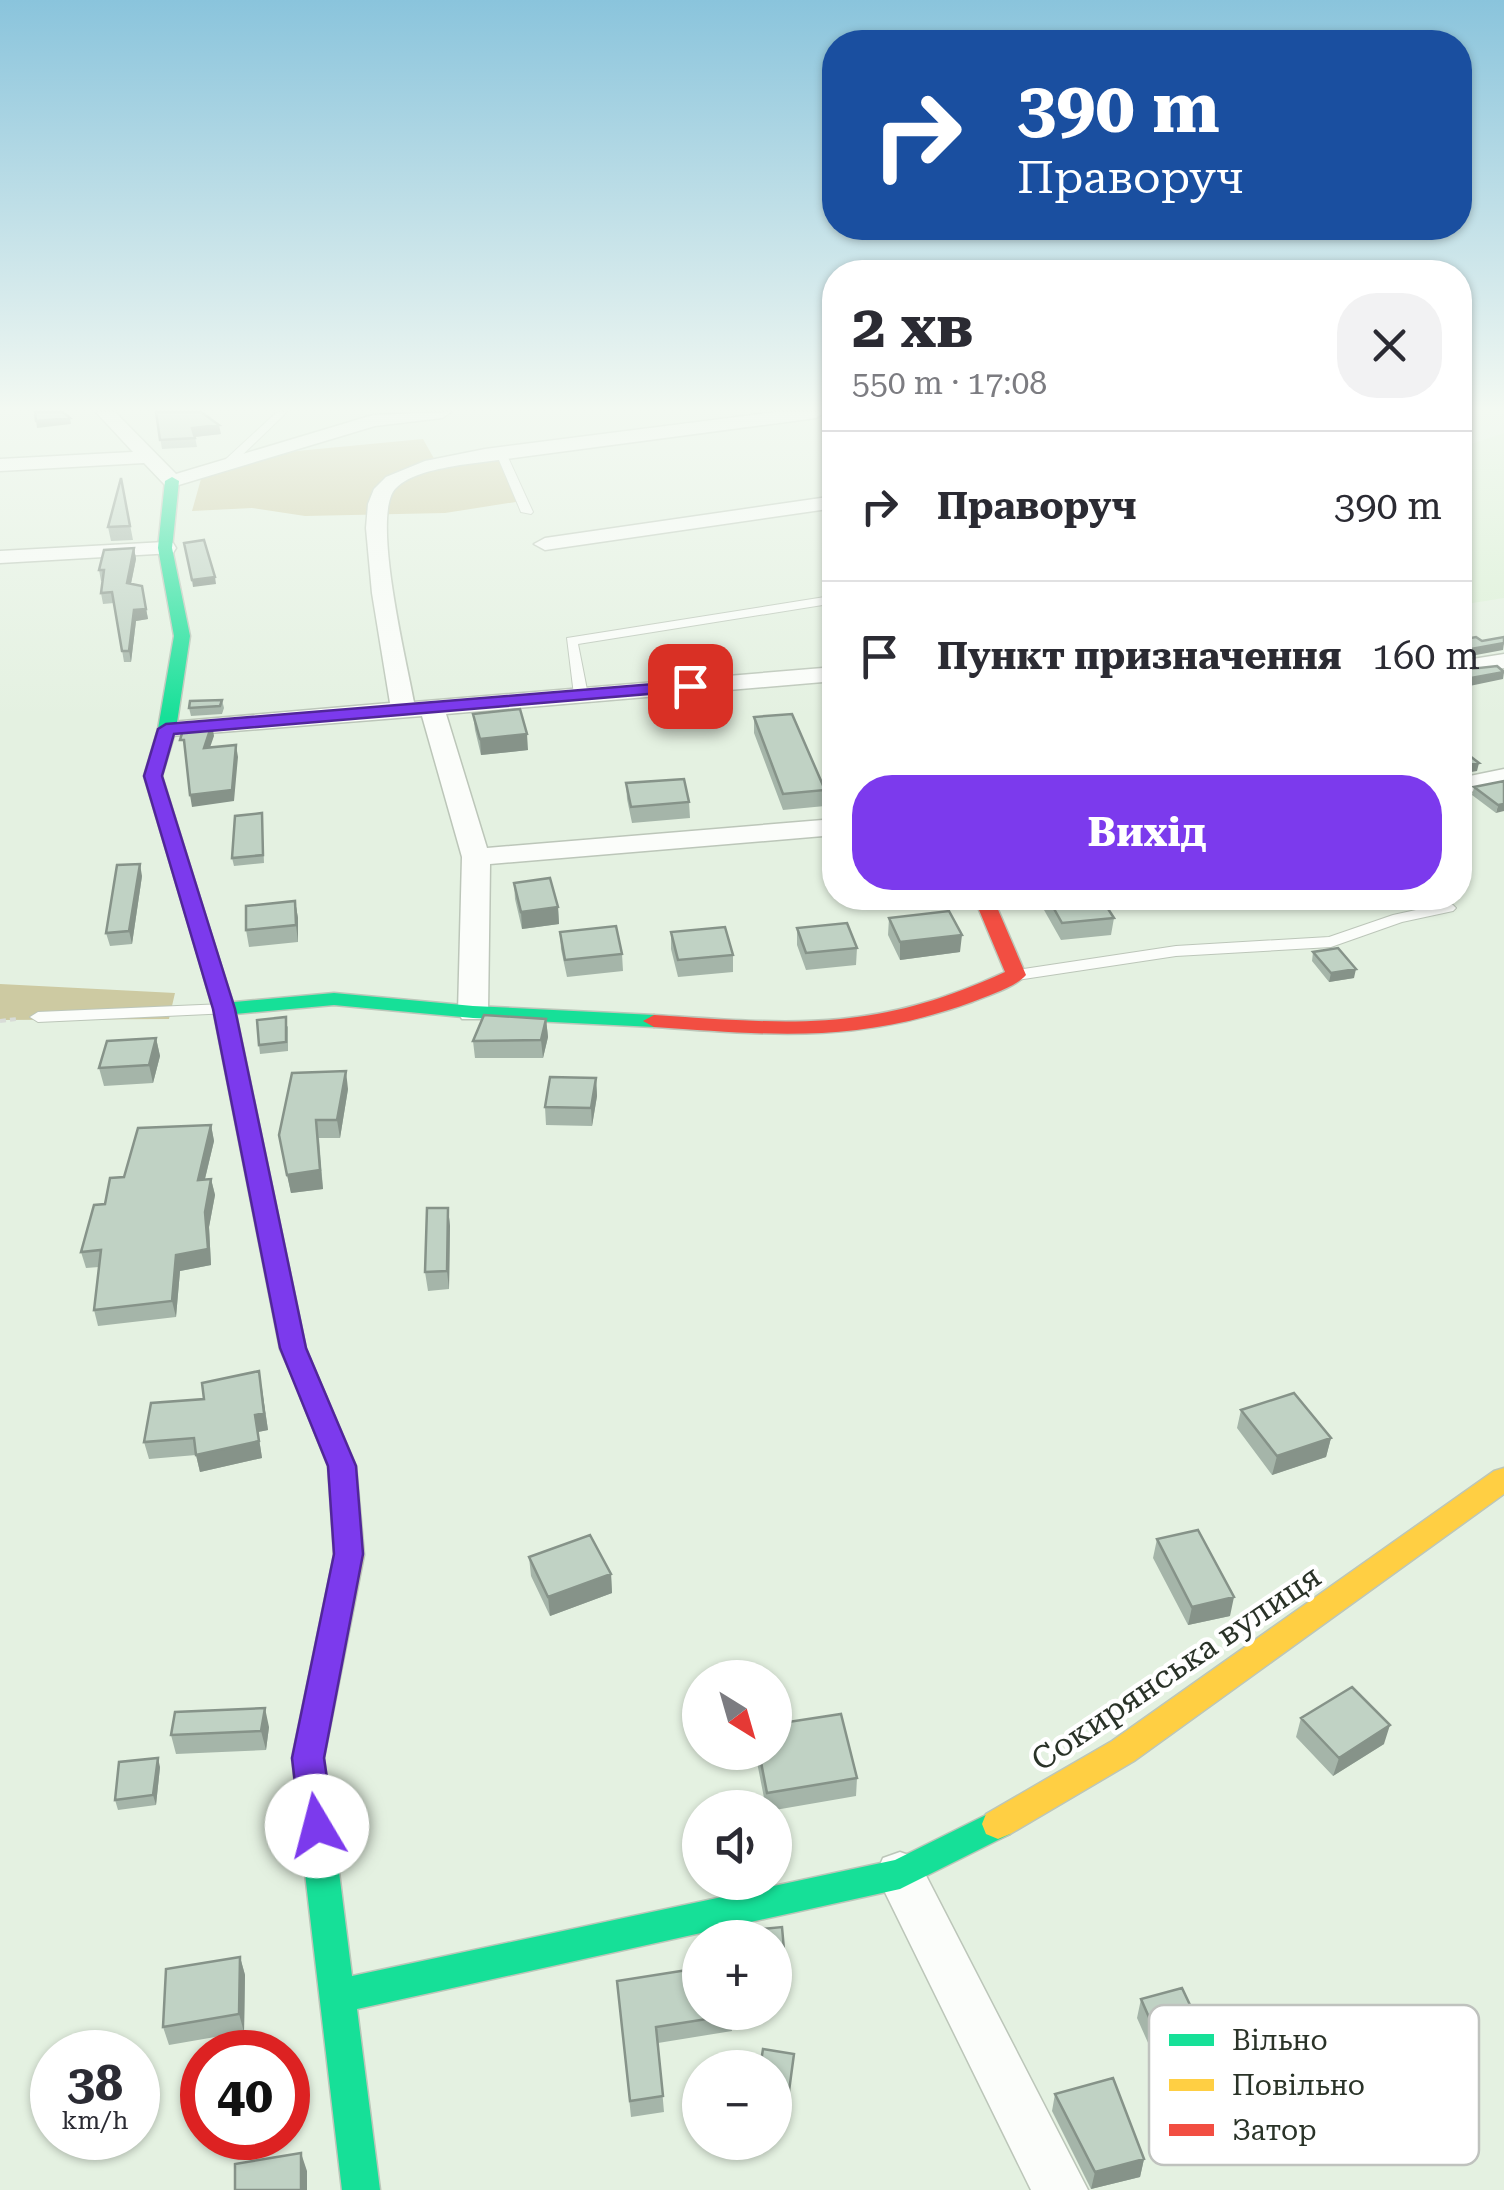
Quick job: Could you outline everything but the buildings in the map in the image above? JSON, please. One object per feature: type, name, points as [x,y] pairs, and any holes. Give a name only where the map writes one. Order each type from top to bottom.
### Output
[{"type":"street","points":[[169,514],[165,548],[182,636],[166,729],[153,776],[224,1009],[293,1348],[342,1466],[348,1554],[308,1758],[361,2190]]},
{"type":"street","points":[[376,514],[375,537],[417,707],[476,857],[473,1012]]},
{"type":"street","points":[[546,544],[751,514]]},
{"type":"street","points":[[0,557],[165,548]]},
{"type":"street","points":[[1472,666],[1504,661]]},
{"type":"street","points":[[166,729],[822,675]]},
{"type":"street","points":[[1472,784],[1504,777]]},
{"type":"street","points":[[476,857],[822,828]]},
{"type":"street","points":[[224,1009],[334,999],[473,1012],[822,1029],[908,1014],[972,996],[1016,975],[988,910]]},
{"type":"street","name":"Сокирянська вулиця","points":[[340,1996],[900,1874],[988,1830],[1123,1751],[1504,1479]]},
{"type":"street","points":[[900,1874],[1060,2190]]},
{"type":"lane","points":[[581,695],[571,641],[822,601]]},
{"type":"lane","points":[[1016,975],[1176,952],[1330,942],[1398,918],[1438,910]]},
{"type":"lane","points":[[38,1017],[224,1009]]},
{"type":"shaded area","points":[[293,514],[389,514],[305,516]]},
{"type":"shaded area","points":[[1472,514],[1504,514],[1504,598],[1472,603]]},
{"type":"shaded area","points":[[0,984],[175,993],[169,1019],[0,1020]]},
{"type":"traffic: fast","points":[[169,514],[165,548],[182,636],[167,729],[153,776],[207,953]]},
{"type":"traffic: fast","points":[[224,1009],[334,999],[473,1012],[654,1021]]},
{"type":"traffic: fast","points":[[339,1996],[900,1874],[998,1824]]},
{"type":"traffic: fast","points":[[320,1856],[361,2190]]},
{"type":"traffic: slow","points":[[313,1396],[342,1466],[349,1555],[308,1758],[320,1856]]},
{"type":"traffic: slow","points":[[998,1824],[1123,1751],[1504,1479]]},
{"type":"traffic: jam","points":[[654,1021],[803,1030],[849,1026],[923,1011],[1016,975],[988,910]]},
{"type":"traffic: jam","points":[[207,953],[224,1009],[293,1349],[313,1396]]},
{"type":"route","points":[[317,1826],[308,1758],[348,1554],[342,1466],[293,1348],[224,1009],[153,776],[166,729],[690,686]]}]
